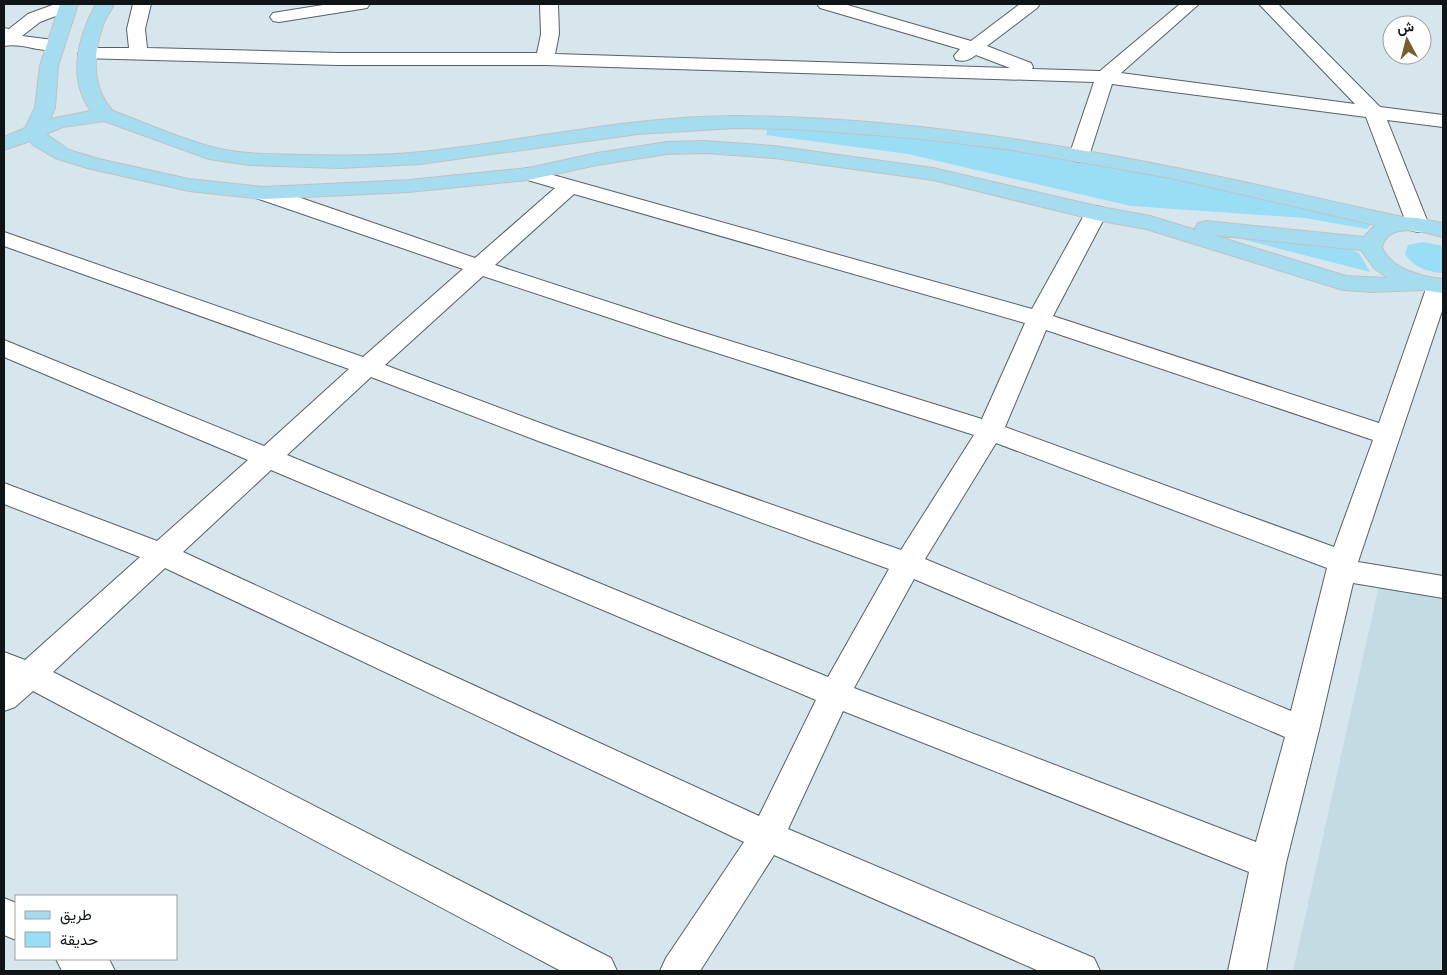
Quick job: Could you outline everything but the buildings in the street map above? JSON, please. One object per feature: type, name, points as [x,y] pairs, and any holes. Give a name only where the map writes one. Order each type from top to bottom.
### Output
[{"type":"main road","points":[[34,131],[45,108],[49,66],[69,4]]},
{"type":"main road","points":[[105,4],[93,27],[87,54],[87,87],[94,103],[106,115],[159,149],[249,159],[339,162],[420,158],[638,128],[736,122],[795,123],[914,132],[1006,143],[1171,172],[1428,227]]},
{"type":"main road","points":[[4,144],[59,122],[106,115]]},
{"type":"main road","points":[[34,131],[40,141],[62,154],[128,172],[189,185],[264,192],[409,186],[528,174],[633,152],[705,147],[774,152],[933,174],[1096,213],[1150,223],[1372,244]]},
{"type":"main road","points":[[128,172],[159,149]]},
{"type":"main road","points":[[1150,223],[1343,283],[1359,286],[1434,285]]},
{"type":"main road","points":[[1428,227],[1388,227],[1378,232],[1372,244],[1377,258],[1387,268],[1402,276],[1434,285]]},
{"type":"street","points":[[5,37],[34,18],[69,4]]},
{"type":"street","points":[[141,53],[137,48],[136,22],[142,4]]},
{"type":"street","points":[[279,18],[361,4]]},
{"type":"street","points":[[545,59],[550,34],[549,4]]},
{"type":"street","points":[[826,4],[975,48],[1045,74]]},
{"type":"street","points":[[941,72],[1031,4]]},
{"type":"street","points":[[1079,156],[1105,77],[1190,4]]},
{"type":"street","points":[[1269,4],[1277,4]]},
{"type":"street","points":[[1269,4],[1374,112],[1428,227]]},
{"type":"street","points":[[5,37],[27,43],[56,45]]},
{"type":"street","points":[[87,54],[141,53],[309,59],[545,59],[1045,74],[1105,77],[1443,121]]},
{"type":"street","points":[[528,174],[1039,319],[1387,435]]},
{"type":"street","points":[[4,698],[17,670],[161,554],[367,366],[570,186]]},
{"type":"street","points":[[264,192],[479,267],[676,332],[990,430],[1342,566],[1443,587]]},
{"type":"street","points":[[679,971],[767,836],[835,694],[907,564],[990,430],[1039,319],[1096,213]]},
{"type":"street","points":[[4,239],[367,366],[550,436],[907,564],[1303,730]]},
{"type":"street","points":[[1247,971],[1268,863],[1303,730],[1342,566],[1387,435],[1434,285]]},
{"type":"street","points":[[4,348],[835,694],[1268,863]]},
{"type":"street","points":[[4,493],[161,554],[767,836],[1081,971]]},
{"type":"street","points":[[17,670],[598,971]]},
{"type":"street","points":[[4,915],[15,922]]},
{"type":"street","points":[[78,960],[96,971]]},
{"type":"shaded area","points":[[1380,581],[1443,592],[1443,971],[1293,971]]},
{"type":"green space","points":[[769,125],[996,143],[1067,155],[1375,220],[1367,229],[1305,218],[1131,206],[908,154],[766,135]]},
{"type":"green space","points":[[1214,232],[1332,242],[1359,253],[1370,272]]},
{"type":"green space","points":[[1423,242],[1443,246],[1443,273],[1421,268],[1408,259],[1405,254],[1408,245]]}]
